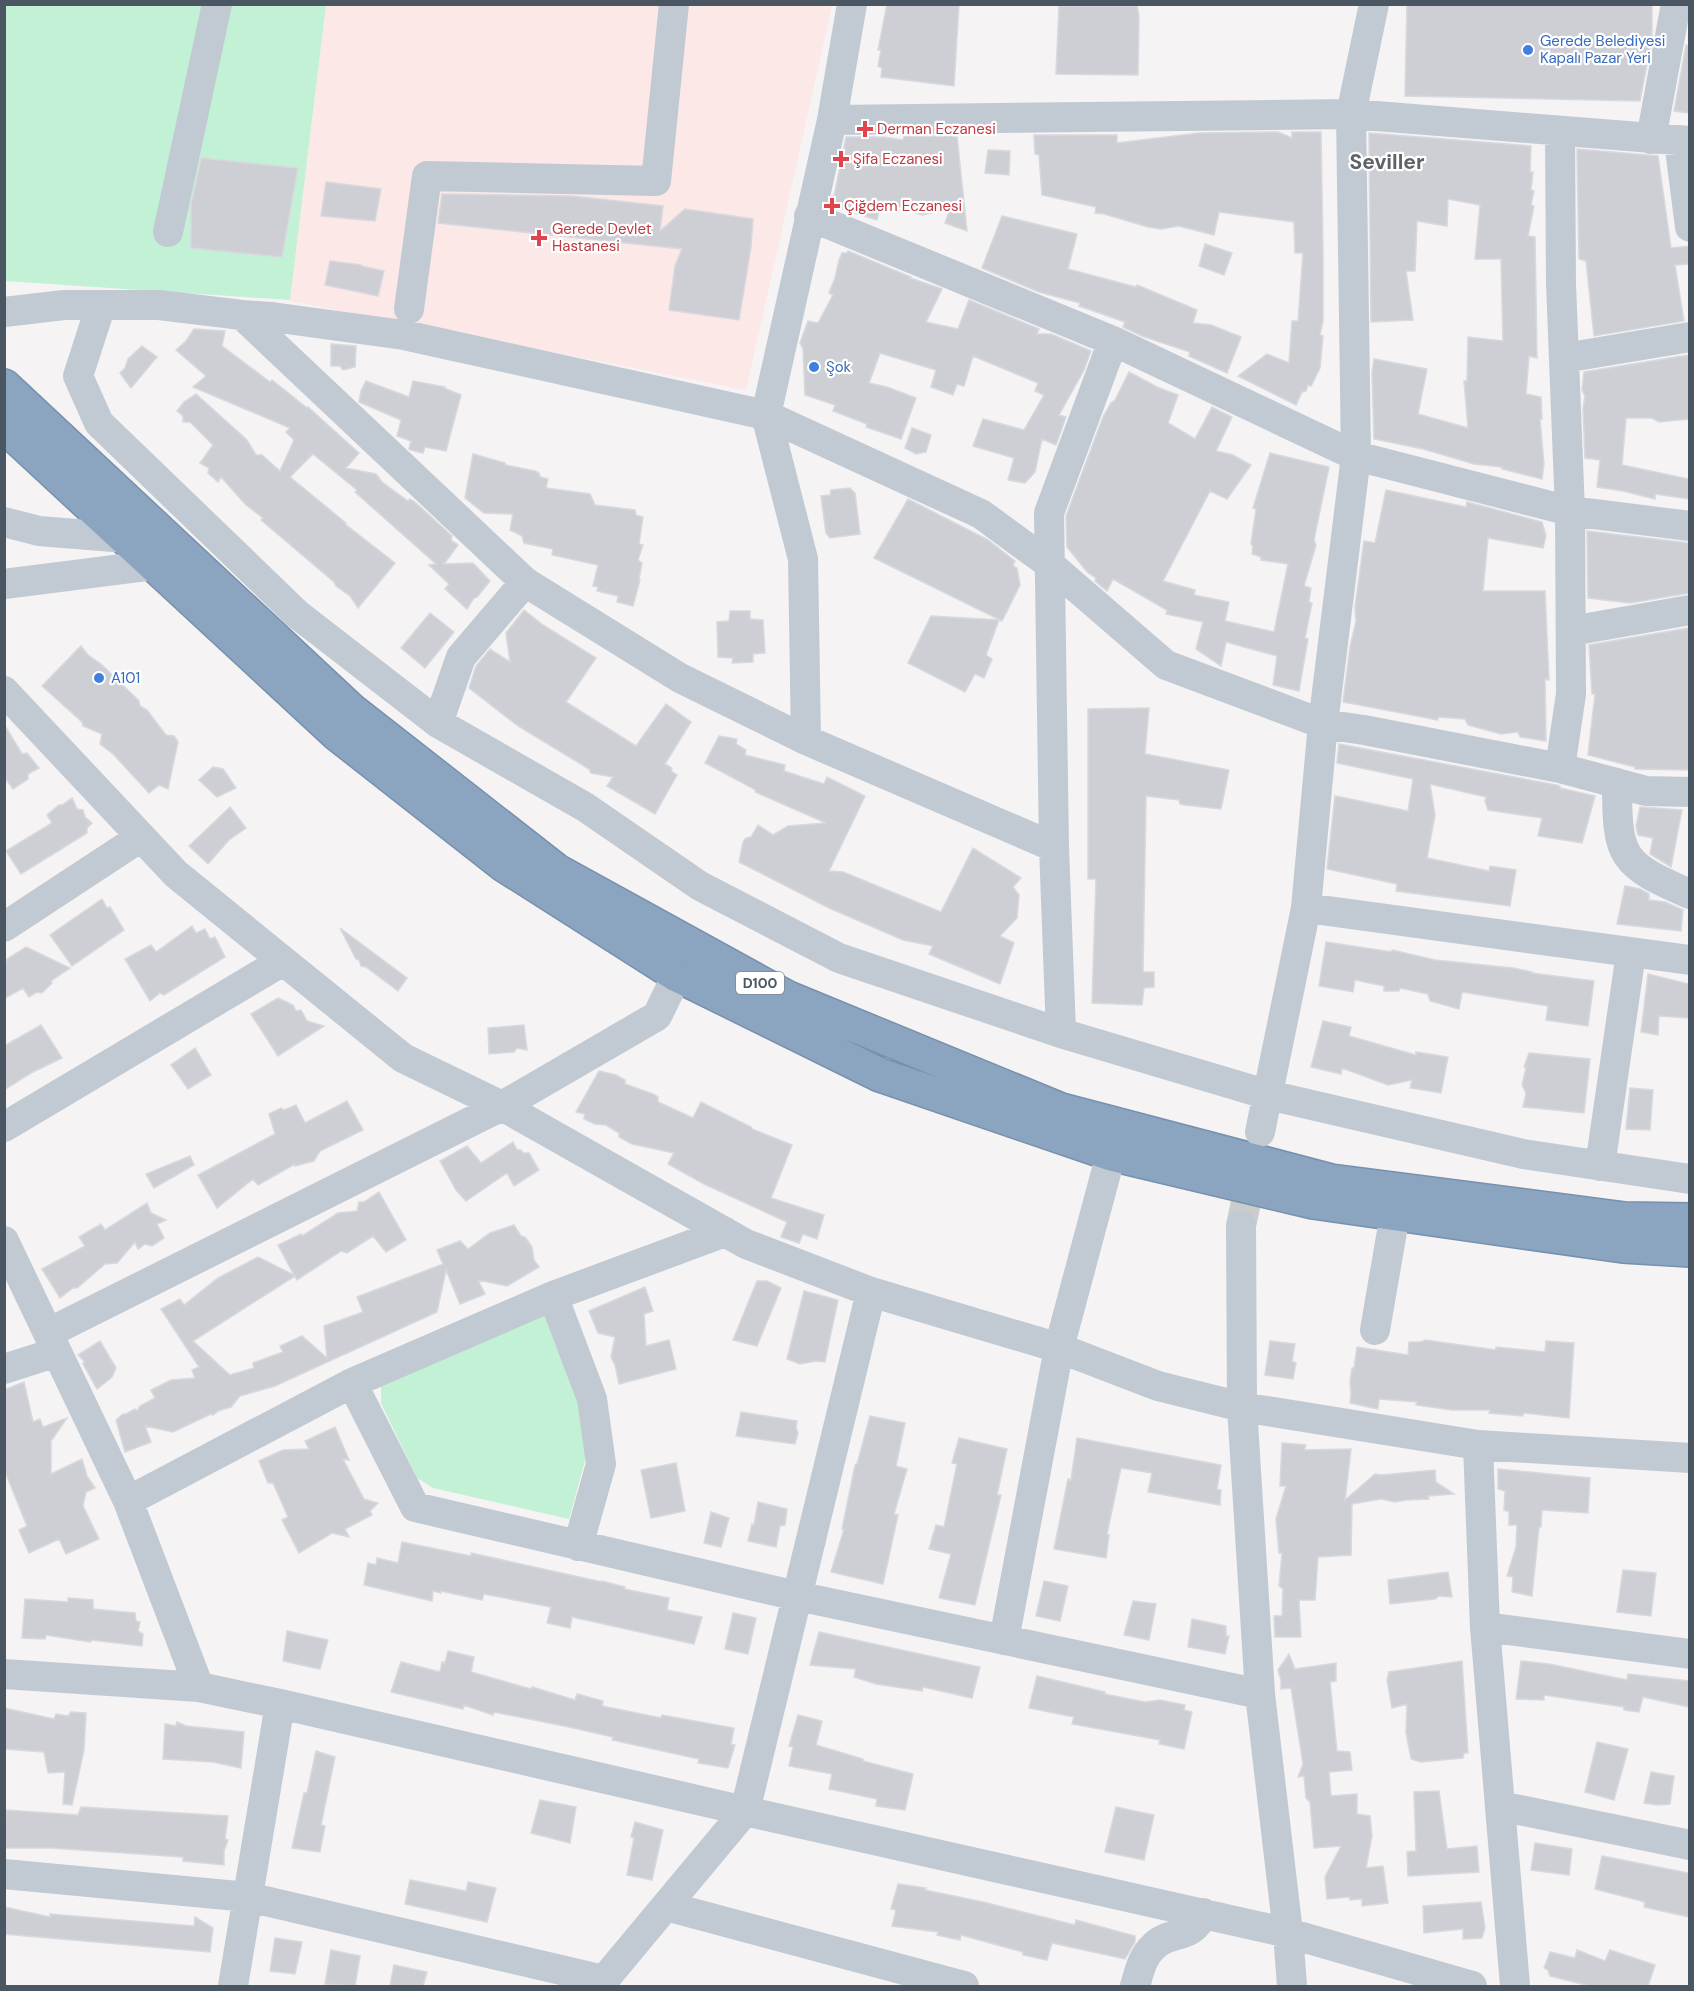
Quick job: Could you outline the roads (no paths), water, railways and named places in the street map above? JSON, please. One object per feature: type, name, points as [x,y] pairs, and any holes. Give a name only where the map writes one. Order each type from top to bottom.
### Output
[{"type":"highway","name":"D100","points":[[4,386],[351,710],[557,871],[788,998],[1061,1110],[1331,1181],[1625,1219],[1689,1220]]},
{"type":"highway","name":"D100","points":[[4,426],[337,735],[504,865],[677,975],[880,1075],[1111,1154],[1313,1202],[1623,1246],[1689,1250]]},
{"type":"street","points":[[168,232],[217,4]]},
{"type":"street","points":[[409,309],[427,176],[656,181],[674,4]]},
{"type":"street","points":[[806,740],[802,559],[766,415],[832,120],[852,4]]},
{"type":"street","points":[[1260,1132],[1306,908],[1323,724],[1356,456],[1351,114],[1374,4]]},
{"type":"street","points":[[1676,4],[1673,140],[1689,227]]},
{"type":"street","points":[[832,120],[1351,114],[1673,140]]},
{"type":"street","points":[[1560,131],[1561,284],[1570,511],[1571,631],[1571,694],[1560,768]]},
{"type":"street","points":[[809,216],[1113,341],[1356,456],[1570,511],[1689,526]]},
{"type":"street","points":[[4,312],[64,305],[159,305],[272,317],[404,335],[766,415],[981,514],[1048,563],[1166,665],[1323,724],[1560,768],[1646,791],[1689,792]]},
{"type":"street","points":[[101,305],[78,376],[99,423],[297,614],[438,723],[585,807],[699,886],[839,958],[1061,1033],[1269,1095],[1523,1154],[1689,1179]]},
{"type":"street","points":[[242,315],[525,582],[680,678],[806,740],[1054,847]]},
{"type":"street","points":[[1564,358],[1689,337]]},
{"type":"street","points":[[1061,1033],[1054,847],[1049,513],[1113,341]]},
{"type":"street","points":[[4,522],[39,531],[126,538]]},
{"type":"street","points":[[4,584],[154,565]]},
{"type":"street","points":[[438,723],[461,657],[525,582]]},
{"type":"street","points":[[1571,631],[1689,610]]},
{"type":"street","points":[[8,701],[176,874],[403,1058],[502,1106],[746,1244],[871,1292],[1059,1348],[1158,1386],[1242,1407],[1478,1445],[1689,1458]]},
{"type":"street","points":[[1617,783],[1618,832],[1626,852],[1644,873],[1689,894]]},
{"type":"street","points":[[4,927],[141,837]]},
{"type":"street","points":[[1306,908],[1689,960]]},
{"type":"street","points":[[1600,1166],[1631,953]]},
{"type":"street","points":[[4,1127],[283,961]]},
{"type":"street","points":[[4,1369],[502,1106],[657,1016],[677,975]]},
{"type":"street","points":[[1004,1640],[1059,1348],[1111,1154]]},
{"type":"street","points":[[1375,1330],[1395,1214]]},
{"type":"street","points":[[1241,1226],[1242,1407],[1260,1694],[1288,1932],[1292,1986]]},
{"type":"street","points":[[128,1501],[352,1383],[553,1296],[725,1232]]},
{"type":"street","points":[[4,1241],[128,1501],[200,1688]]},
{"type":"street","points":[[4,1874],[248,1897],[602,1983],[745,1811],[871,1292]]},
{"type":"street","points":[[553,1296],[592,1399],[601,1464],[578,1546]]},
{"type":"street","points":[[352,1383],[415,1507],[797,1596],[1260,1694]]},
{"type":"street","points":[[1478,1445],[1485,1627],[1515,1986]]},
{"type":"street","points":[[1485,1627],[1689,1654]]},
{"type":"street","points":[[4,1674],[200,1688],[280,1704],[1288,1932],[1472,1986]]},
{"type":"street","points":[[233,1986],[280,1704]]},
{"type":"street","points":[[1500,1806],[1689,1845]]},
{"type":"street","points":[[666,1906],[964,1986]]},
{"type":"street","points":[[1135,1986],[1143,1962],[1151,1948],[1163,1939],[1192,1930],[1203,1913]]},
{"type":"tunnel","points":[[1241,1226],[1254,1164]]},
{"type":"place","name":"Gerede Belediyesi Kapalı Pazar Yeri","points":[[1528,50]]},
{"type":"place","name":"Derman Eczanesi","points":[[865,129]]},
{"type":"place","name":"Şifa Eczanesi","points":[[841,159]]},
{"type":"place","name":"Çiğdem Eczanesi","points":[[832,206]]},
{"type":"place","name":"Gerede Devlet Hastanesi","points":[[539,238]]},
{"type":"place","name":"Şok","points":[[814,367]]},
{"type":"place","name":"A101","points":[[99,678]]},
{"type":"district","name":"Seviller","points":[[1387,162]]}]
